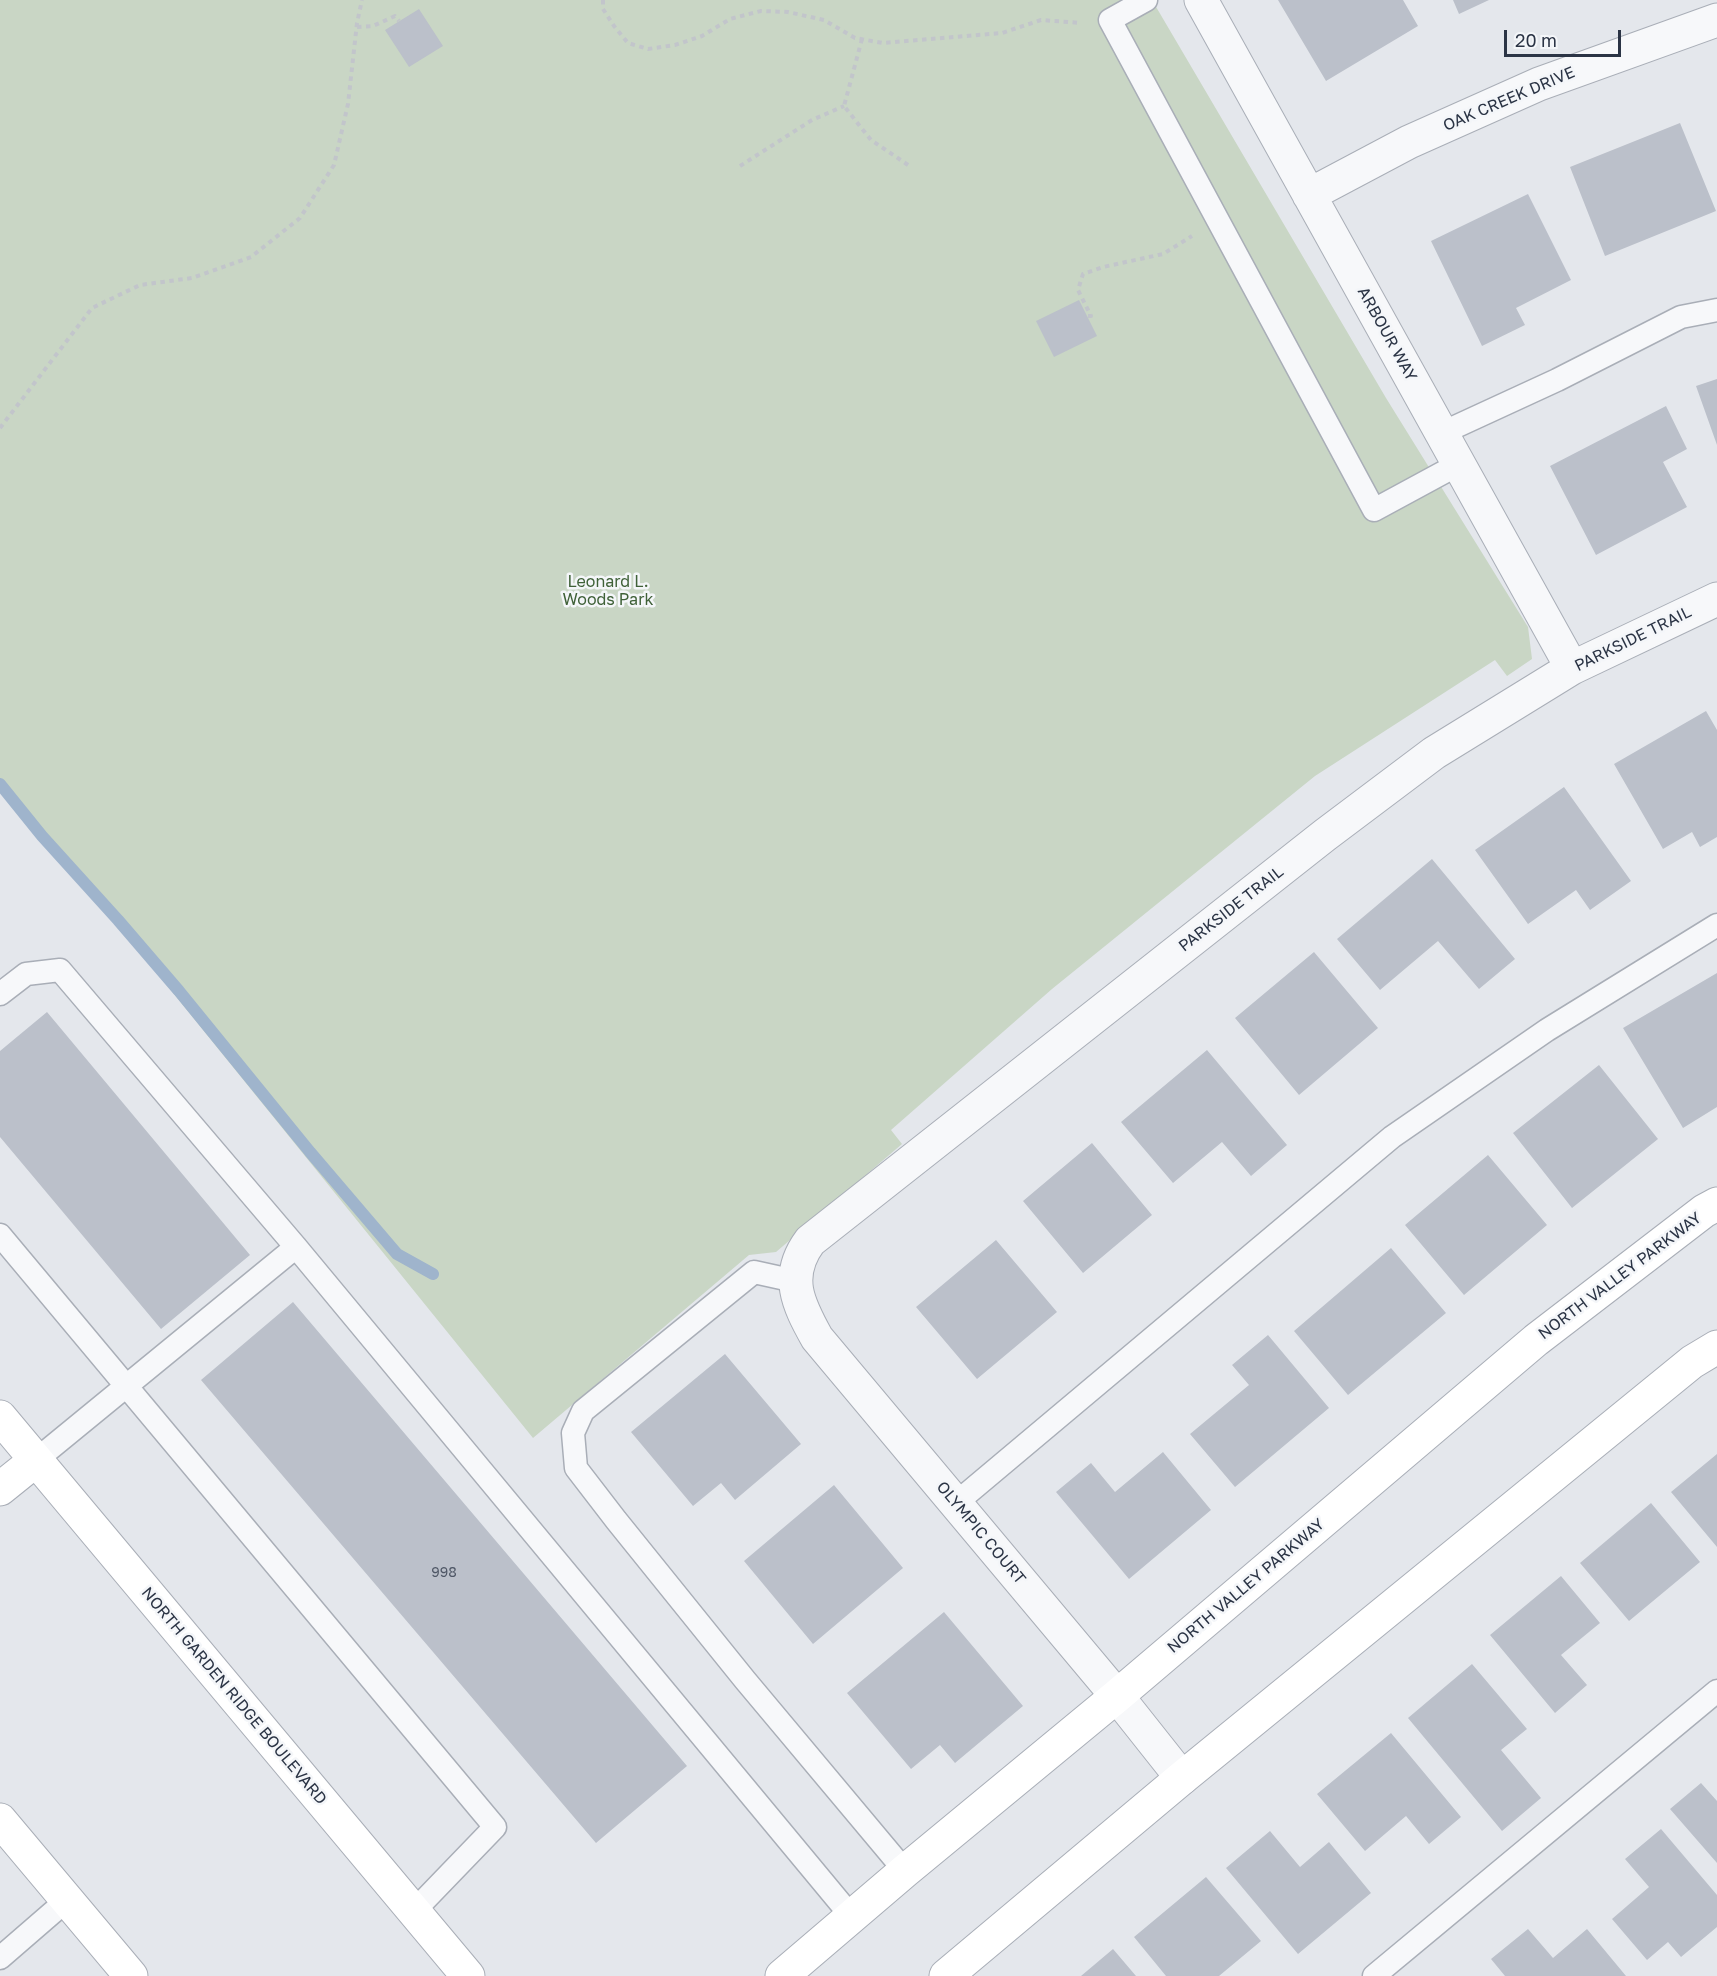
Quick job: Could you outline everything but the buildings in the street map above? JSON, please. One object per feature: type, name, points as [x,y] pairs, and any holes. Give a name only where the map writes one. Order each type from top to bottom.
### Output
[{"type":"street","name":"ARBOUR WAY","points":[[1201,0],[1572,668]]},
{"type":"street","name":"OAK CREEK DRIVE","points":[[1309,195],[1409,142],[1539,84],[1717,20]]},
{"type":"street","name":"PARKSIDE TRAIL","points":[[795,1281],[802,1252],[810,1241],[1315,843],[1434,753],[1572,668],[1717,599]]},
{"type":"street","name":"NORTH VALLEY PARKWAY","points":[[782,1976],[904,1871],[1117,1696],[1536,1340],[1704,1211],[1717,1204]]},
{"type":"street","name":"OLYMPIC COURT","points":[[795,1281],[801,1311],[817,1338],[1117,1696],[1182,1778]]},
{"type":"street","points":[[946,1976],[1182,1778],[1692,1362],[1717,1347]]},
{"type":"street","name":"NORTH GARDEN RIDGE BOULEVARD","points":[[0,1417],[468,1976]]},
{"type":"street","points":[[0,1489],[36,1460]]},
{"type":"street","points":[[0,1820],[131,1976]]},
{"type":"lane","points":[[1146,0],[1110,20],[1374,510],[1459,464]]},
{"type":"lane","points":[[1442,433],[1557,380],[1681,317],[1717,309]]},
{"type":"lane","points":[[956,1503],[1392,1137],[1547,1030],[1717,925]]},
{"type":"lane","points":[[0,994],[26,974],[60,970],[296,1247],[852,1917]]},
{"type":"lane","points":[[0,1235],[495,1827],[414,1911]]},
{"type":"lane","points":[[36,1460],[296,1247]]},
{"type":"lane","points":[[795,1281],[754,1272],[583,1412],[573,1433],[576,1468],[731,1662],[904,1871]]},
{"type":"lane","points":[[1374,1976],[1717,1691]]},
{"type":"lane","points":[[0,1959],[67,1900]]},
{"type":"path","points":[[0,428],[92,308],[140,285],[192,278],[251,256],[300,218],[334,165],[348,104],[357,27],[363,0]]},
{"type":"path","points":[[603,0],[603,9],[608,18],[628,43],[648,49],[675,45],[702,36],[730,20],[761,11],[788,12],[824,20],[855,38],[883,43],[1002,33],[1041,20],[1112,24]]},
{"type":"path","points":[[357,27],[373,26],[395,16],[399,21]]},
{"type":"path","points":[[844,106],[862,39]]},
{"type":"path","points":[[740,166],[812,120],[844,106]]},
{"type":"path","points":[[844,106],[871,140],[911,167]]},
{"type":"path","points":[[1088,316],[1091,316],[1078,290],[1083,274],[1103,267],[1163,254],[1217,219]]},
{"type":"green space","name":"Leonard L. Woods Park","points":[[0,0],[1152,0],[1386,398],[1528,627],[1532,659],[1507,676],[1495,660],[1315,776],[1052,989],[891,1130],[902,1144],[776,1252],[749,1255],[533,1438],[0,779]]},
{"type":"waterway","points":[[0,784],[42,836],[179,991],[310,1152],[397,1254],[433,1274]]}]
